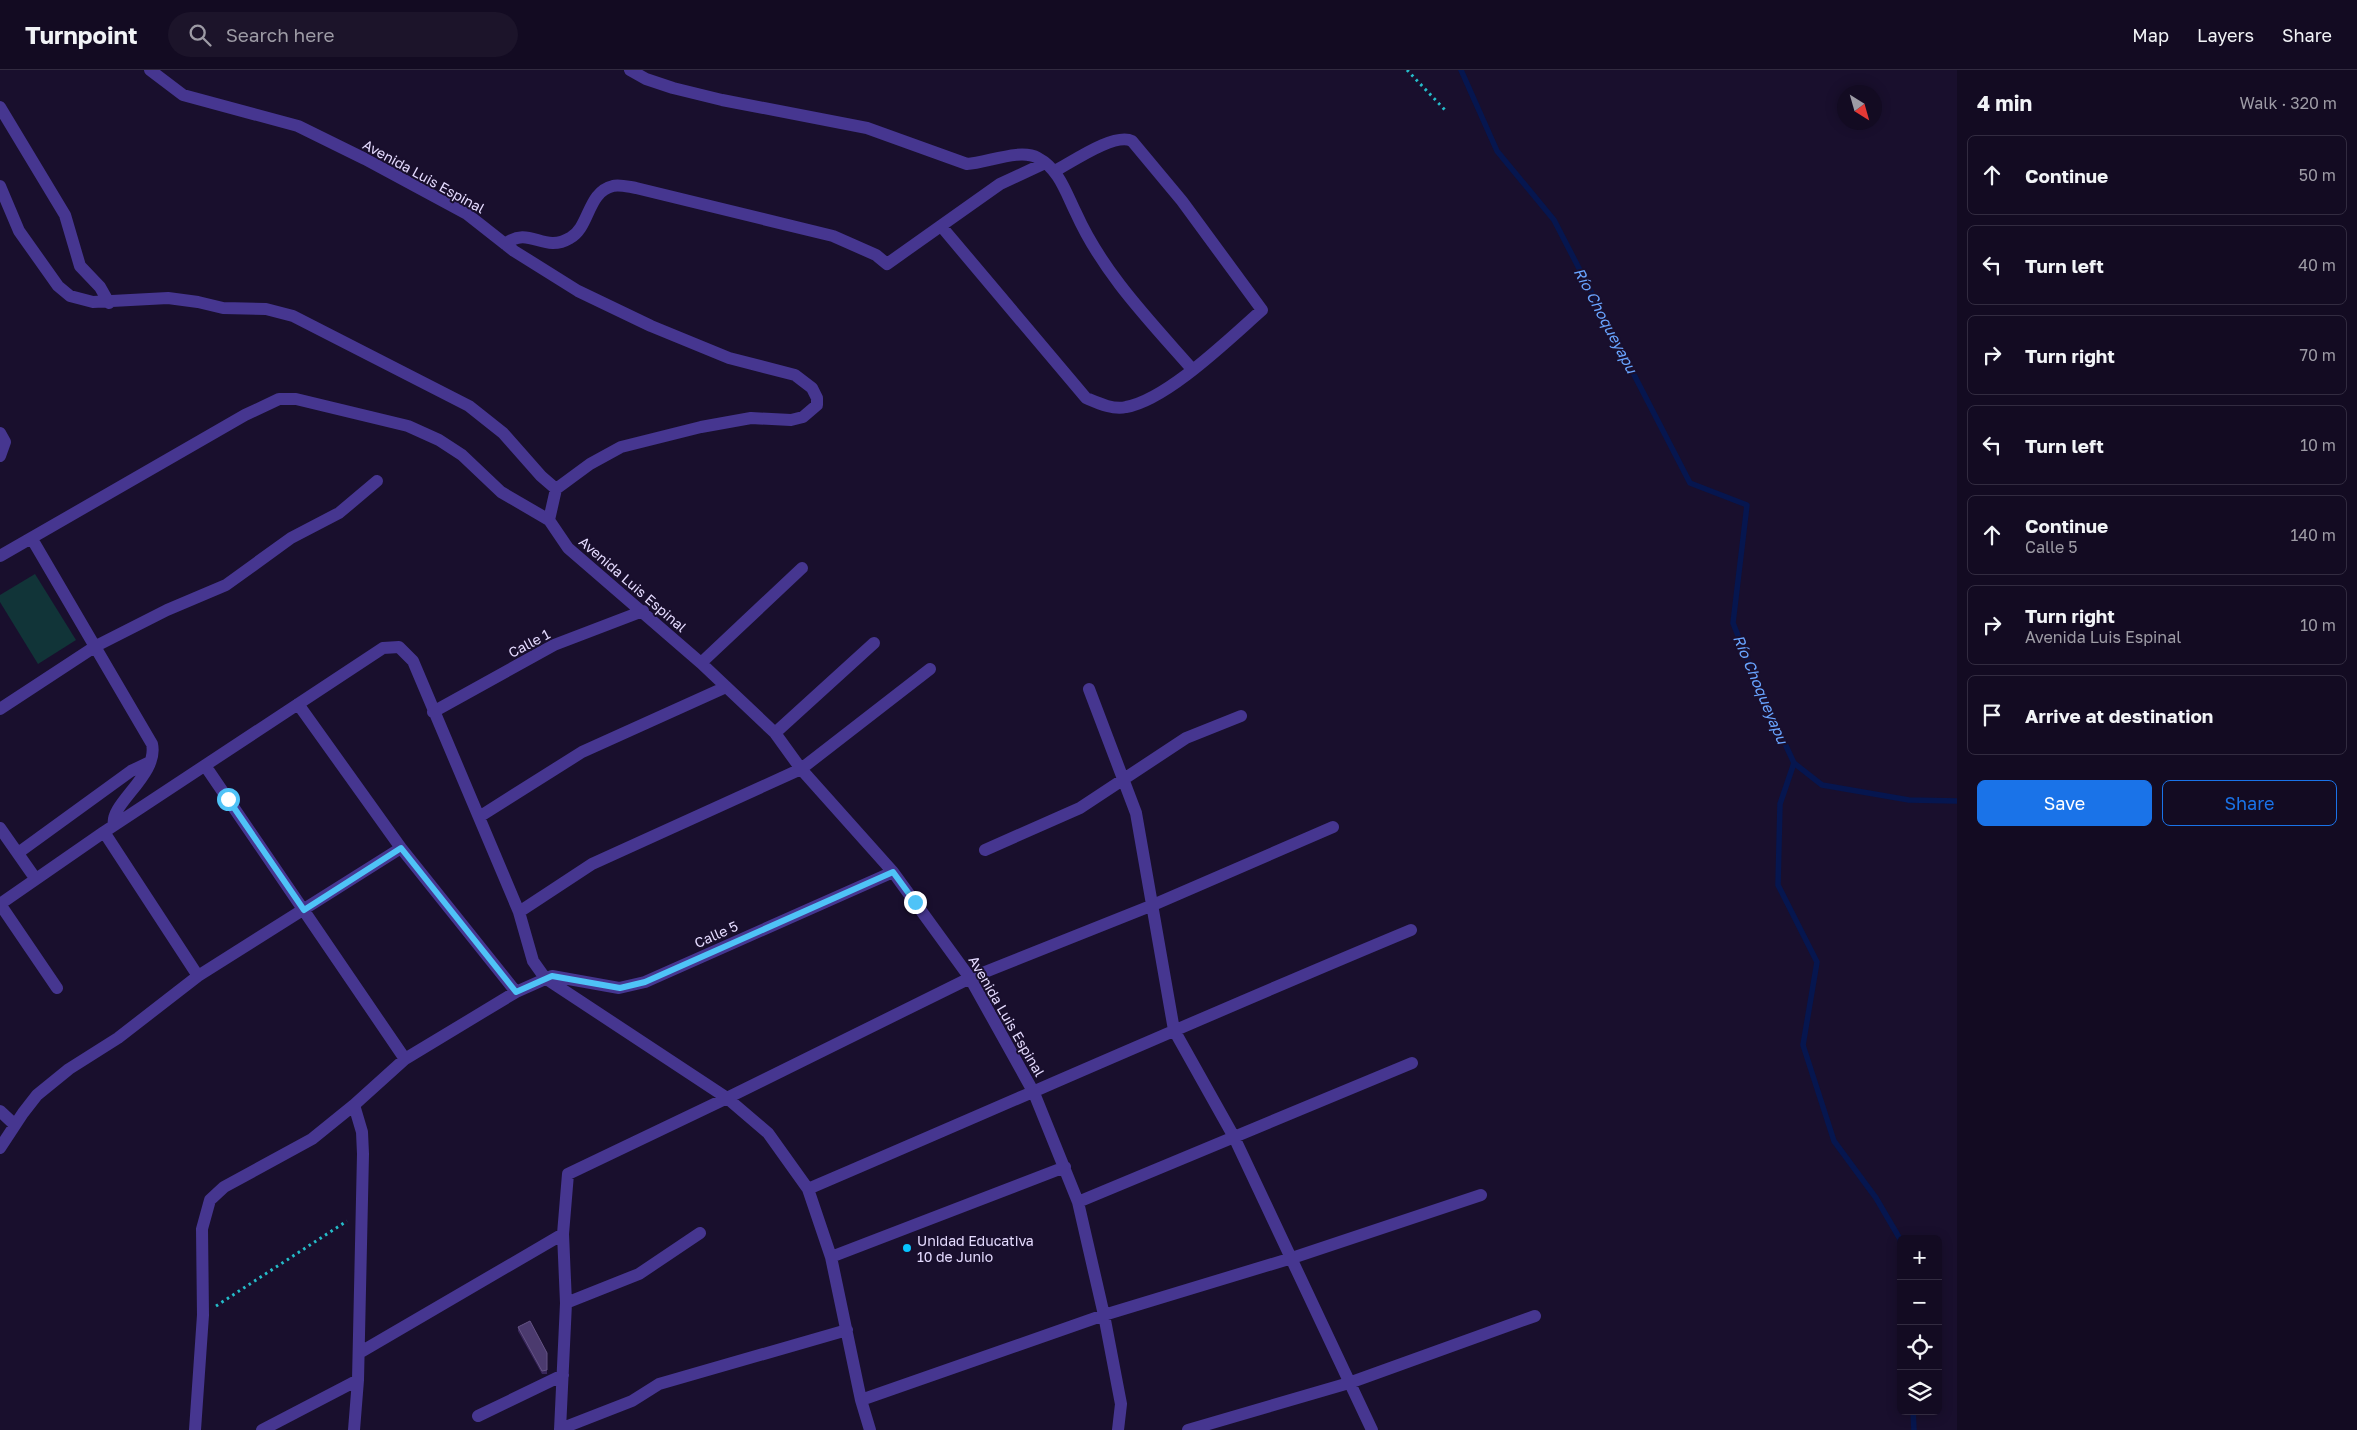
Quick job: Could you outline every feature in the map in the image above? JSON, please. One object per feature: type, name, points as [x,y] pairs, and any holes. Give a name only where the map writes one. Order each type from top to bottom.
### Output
[{"type":"street","points":[[630,70],[646,79],[714,98],[867,128],[967,164],[984,163],[1006,156],[1037,157],[1050,167],[1086,235],[1126,294],[1192,369]]},
{"type":"street","name":"Avenida Luis Espinal","points":[[155,72],[183,95],[298,126],[365,159],[467,214],[505,244],[578,291],[651,326],[729,358],[795,374],[812,388],[817,398],[817,405],[803,417],[791,420],[751,418],[700,427],[622,447],[590,464],[556,489]]},
{"type":"street","points":[[0,106],[65,215],[80,266],[100,287],[109,303]]},
{"type":"street","points":[[505,244],[519,236],[529,236],[548,244],[568,240],[578,232],[596,197],[604,189],[614,186],[636,188],[833,236],[876,255],[887,264],[1000,184],[1050,167],[1113,140],[1125,138],[1132,141],[1182,201],[1262,310],[1192,369],[1152,399],[1125,408],[1101,405],[1086,398],[941,226]]},
{"type":"street","points":[[0,186],[19,230],[58,286],[70,296],[81,300],[109,303],[168,298],[223,308],[266,309],[310,323],[469,406],[503,433],[541,476],[556,489],[549,520],[501,492],[462,454],[439,440],[408,426],[296,399],[279,399],[245,415],[0,556]]},
{"type":"street","points":[[0,433],[5,442],[0,456]]},
{"type":"street","points":[[0,709],[96,646],[167,610],[226,585],[291,538],[339,513],[377,481]]},
{"type":"street","name":"Avenida Luis Espinal","points":[[549,520],[568,548],[701,662],[775,733],[801,769],[893,872],[970,978],[1034,1093],[1078,1202],[1104,1315],[1121,1404],[1118,1430]]},
{"type":"street","points":[[32,539],[152,744],[150,762],[132,792],[113,816],[109,828],[198,976]]},
{"type":"street","points":[[701,662],[802,568]]},
{"type":"street","name":"Calle 1","points":[[433,712],[554,646],[643,611]]},
{"type":"street","points":[[775,733],[874,643]]},
{"type":"street","points":[[57,988],[0,904],[109,828],[206,767],[383,648],[399,647],[413,661],[519,912],[533,961],[545,978],[727,1098],[768,1133],[808,1189],[831,1257],[861,1400],[870,1430]]},
{"type":"street","points":[[519,912],[592,864],[801,769],[930,669]]},
{"type":"street","points":[[478,817],[582,752],[726,687]]},
{"type":"street","points":[[1089,689],[1136,813],[1174,1030],[1234,1137],[1372,1430]]},
{"type":"street","points":[[298,704],[401,848],[516,992]]},
{"type":"street","points":[[985,850],[1080,808],[1186,738],[1241,716]]},
{"type":"street","points":[[18,853],[131,771],[150,762]]},
{"type":"street","points":[[206,767],[406,1059]]},
{"type":"street","points":[[847,1330],[659,1384],[632,1401],[560,1430],[566,1303],[563,1234],[568,1174],[970,978],[1153,905],[1333,827]]},
{"type":"street","points":[[0,828],[35,878]]},
{"type":"street","points":[[0,1148],[37,1095],[69,1069],[118,1038],[198,976],[401,848]]},
{"type":"street","name":"Calle 5","points":[[545,978],[562,977],[620,988],[645,982],[893,872]]},
{"type":"street","points":[[808,1189],[1034,1093],[1174,1030],[1411,930]]},
{"type":"street","points":[[195,1430],[203,1315],[202,1229],[210,1200],[224,1187],[312,1138],[354,1105],[406,1059],[516,992],[545,978]]},
{"type":"street","points":[[1078,1202],[1412,1063]]},
{"type":"street","points":[[354,1105],[362,1132],[359,1353],[354,1430]]},
{"type":"street","points":[[0,1110],[15,1124]]},
{"type":"street","points":[[831,1257],[1065,1167]]},
{"type":"street","points":[[861,1400],[1104,1315],[1292,1258],[1482,1195]]},
{"type":"street","points":[[566,1303],[639,1274],[700,1233]]},
{"type":"street","points":[[359,1353],[563,1234]]},
{"type":"street","points":[[1188,1430],[1349,1383],[1535,1316]]},
{"type":"street","points":[[478,1416],[563,1375]]},
{"type":"street","points":[[262,1430],[358,1380]]},
{"type":"path","points":[[1407,70],[1445,110]]},
{"type":"path","points":[[203,1315],[362,1211]]},
{"type":"green space","points":[[35,574],[76,640],[38,664],[0,602],[0,595]]},
{"type":"building","points":[[530,1321],[547,1353],[547,1370],[542,1371],[518,1327]]},
{"type":"waterway","name":"Río Choqueyapu","points":[[1461,70],[1497,151],[1554,220],[1690,483],[1747,505],[1733,623],[1758,686],[1794,763],[1780,804],[1778,885],[1817,962],[1803,1045],[1834,1141],[1876,1198],[1898,1235]]},
{"type":"waterway","points":[[1794,763],[1822,785],[1909,800],[1957,801]]},
{"type":"waterway","name":"Río Choqueyapu","points":[[1913,1415],[1914,1430]]},
{"type":"place","name":"Unidad Educativa 10 de Junio","points":[[907,1248]]},
{"type":"route","points":[[228,799],[304,910],[401,848],[516,992],[552,976],[620,988],[645,982],[893,872],[915,902]]}]
